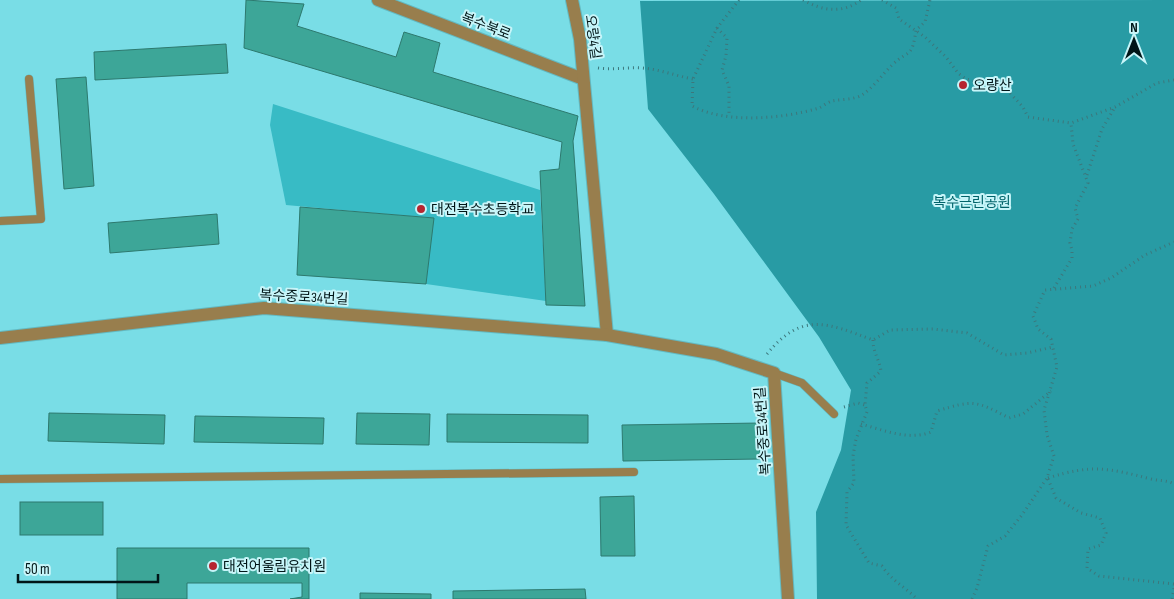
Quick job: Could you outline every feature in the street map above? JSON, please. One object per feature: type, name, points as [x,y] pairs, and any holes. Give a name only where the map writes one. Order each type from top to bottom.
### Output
[{"type":"street","name":"복수북로","points":[[378,0],[583,79]]},
{"type":"street","name":"오량4길","points":[[572,0],[580,39],[583,79]]},
{"type":"street","points":[[583,79],[607,335]]},
{"type":"street","name":"복수중로34번길","points":[[0,338],[264,308],[607,335],[716,354],[774,373],[788,599]]},
{"type":"lane","points":[[0,221],[40,219],[29,79]]},
{"type":"lane","points":[[774,373],[802,383],[834,414]]},
{"type":"lane","points":[[0,479],[634,472]]},
{"type":"path","points":[[739,0],[717,28],[693,79],[692,106],[706,113],[762,118],[820,108],[833,101],[839,102],[862,95],[897,60],[908,55],[914,45],[916,30],[925,22],[930,0]]},
{"type":"path","points":[[803,0],[817,8],[833,11],[854,6],[861,0]]},
{"type":"path","points":[[882,0],[896,8],[899,19],[916,30],[946,57],[958,74],[966,79],[1008,91],[1023,106],[1028,117],[1071,123],[1115,106],[1157,83],[1174,80]]},
{"type":"path","points":[[717,28],[727,38],[726,56],[722,70],[729,86],[729,115]]},
{"type":"path","points":[[582,65],[614,70],[639,68],[656,70],[693,79]]},
{"type":"path","points":[[1087,175],[1102,129],[1115,106]]},
{"type":"path","points":[[1054,288],[1072,258],[1070,243],[1072,229],[1078,219],[1075,208],[1088,183],[1087,175],[1073,144],[1071,123]]},
{"type":"path","points":[[972,599],[977,588],[988,546],[1005,536],[1048,478],[1054,456],[1047,436],[1044,410],[1057,366],[1051,339],[1038,329],[1033,316],[1045,290],[1093,286],[1111,278],[1145,255],[1174,242]]},
{"type":"path","points":[[761,369],[768,354],[782,337],[804,324],[836,326],[873,340]]},
{"type":"path","points":[[873,340],[890,330],[933,328],[967,333],[1004,355],[1027,353],[1053,347]]},
{"type":"path","points":[[873,340],[873,352],[881,371],[867,383],[865,405],[867,412],[861,424],[853,456],[856,472],[854,484],[847,492],[846,525],[869,563],[882,566],[889,577],[904,586],[917,599]]},
{"type":"path","points":[[861,424],[894,434],[921,436],[931,432],[937,412],[967,402],[981,403],[1009,418],[1023,414],[1051,391]]},
{"type":"path","points":[[834,414],[836,407],[858,403],[865,405]]},
{"type":"path","points":[[1048,478],[1074,470],[1091,468],[1114,470],[1174,484]]},
{"type":"path","points":[[1048,478],[1056,498],[1081,513],[1100,518],[1106,533],[1102,545],[1088,549],[1087,568],[1099,576],[1174,586],[1172,599]]},
{"type":"shaded area","points":[[273,104],[540,190],[546,301],[426,284],[431,218],[286,205],[270,125]]},
{"type":"green space","name":"복수근린공원","points":[[1174,0],[1174,599],[817,599],[816,512],[841,450],[851,390],[819,337],[714,194],[648,109],[640,1]]},
{"type":"building","points":[[246,0],[304,4],[297,26],[396,57],[404,32],[440,43],[433,72],[578,116],[573,141],[585,306],[546,305],[540,171],[559,169],[562,142],[244,48]]},
{"type":"building","points":[[226,44],[228,73],[95,80],[94,52]]},
{"type":"building","points":[[86,77],[94,186],[64,189],[56,79]]},
{"type":"building","points":[[300,207],[434,218],[426,284],[297,275]]},
{"type":"building","points":[[217,214],[219,244],[110,253],[108,223]]},
{"type":"building","points":[[49,413],[165,415],[164,444],[48,441]]},
{"type":"building","points":[[357,413],[430,414],[429,445],[356,444]]},
{"type":"building","points":[[447,414],[588,415],[588,443],[447,442]]},
{"type":"building","points":[[195,416],[324,418],[323,444],[194,442]]},
{"type":"building","points":[[760,423],[760,459],[623,461],[622,425]]},
{"type":"building","points":[[634,496],[635,556],[601,556],[600,497]]},
{"type":"building","points":[[20,502],[103,502],[103,535],[20,535]]},
{"type":"building","name":"대전어울림유치원","points":[[117,548],[309,548],[309,599],[290,599],[302,597],[302,583],[187,583],[187,599],[117,599]]},
{"type":"building","points":[[585,589],[586,599],[453,599],[453,591]]},
{"type":"building","points":[[360,593],[431,594],[431,599],[360,599]]},
{"type":"place","name":"오량산","points":[[963,85]]},
{"type":"place","name":"대전복수초등학교","points":[[421,209]]},
{"type":"place","name":"대전어울림유치원","points":[[213,566]]}]
